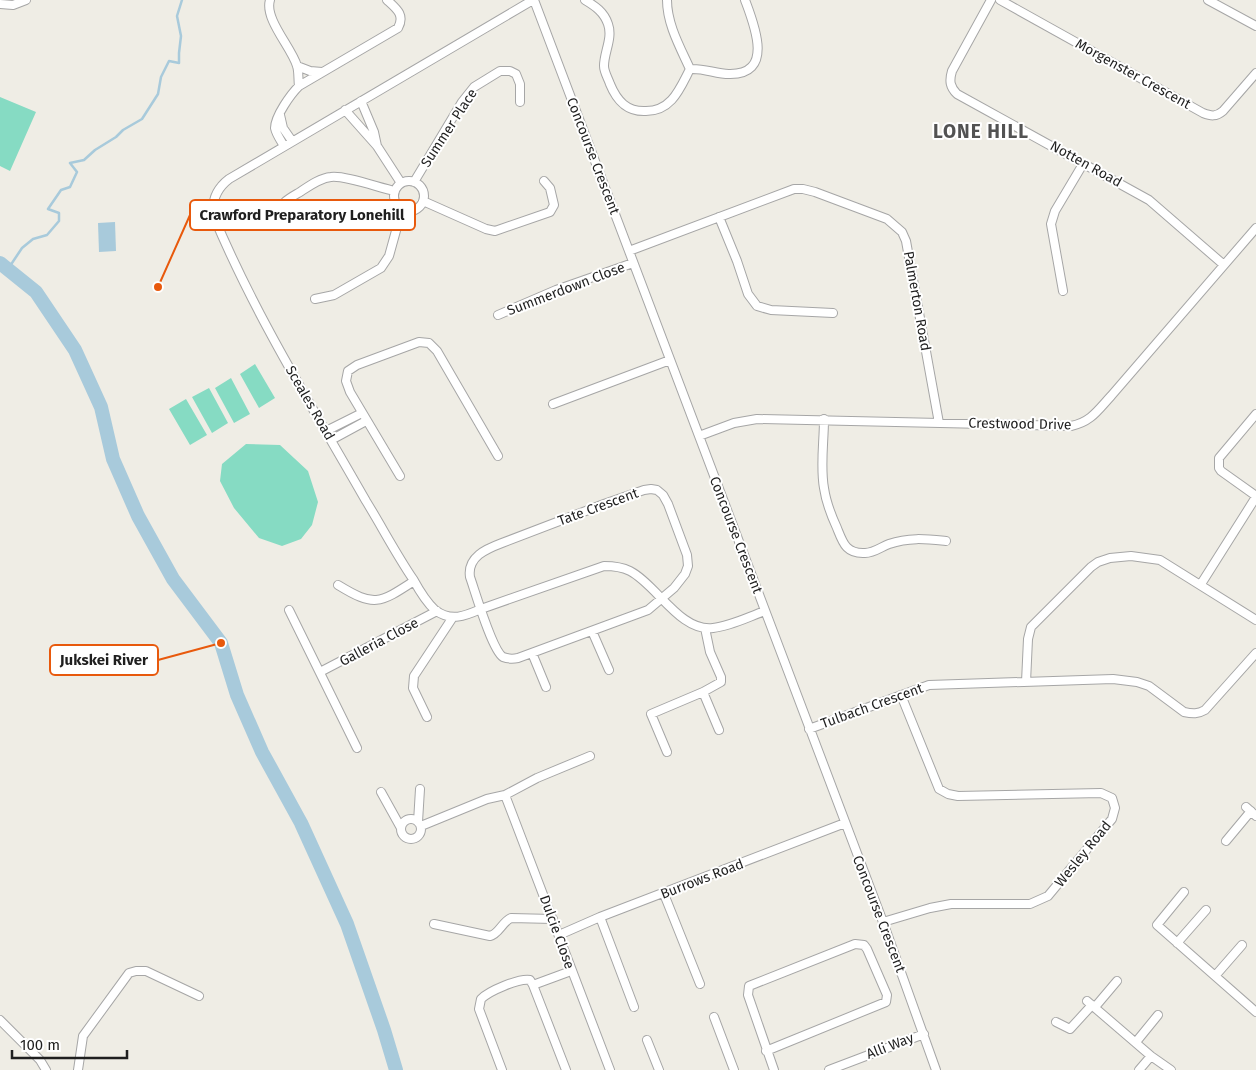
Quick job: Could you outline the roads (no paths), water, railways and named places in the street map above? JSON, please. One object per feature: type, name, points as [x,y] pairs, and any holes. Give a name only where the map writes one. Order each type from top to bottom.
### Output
[{"type":"street","points":[[0,4],[13,5],[26,0]]},
{"type":"street","points":[[270,0],[271,16],[297,66],[299,86]]},
{"type":"street","points":[[284,146],[276,129],[276,123],[290,96],[299,86],[398,28],[402,18],[387,0]]},
{"type":"street","name":"Sceales Road","points":[[453,617],[437,611],[425,598],[392,547],[256,307],[214,217],[213,208],[215,196],[223,184],[292,141],[533,0]]},
{"type":"street","name":"Concourse Crescent","points":[[533,0],[883,922],[936,1070]]},
{"type":"street","points":[[585,0],[599,9],[605,16],[609,26],[609,36],[604,67],[617,98],[627,108],[635,111],[660,110],[675,98],[690,69],[671,23],[666,0]]},
{"type":"street","points":[[690,69],[698,68],[734,74],[746,70],[754,62],[758,51],[757,36],[745,0]]},
{"type":"street","name":"Notten Road","points":[[991,0],[952,72],[950,84],[957,94],[1134,191],[1159,207],[1224,265]]},
{"type":"street","name":"Morgenster Crescent","points":[[1000,0],[1211,116],[1223,111],[1256,73]]},
{"type":"street","points":[[1208,0],[1256,26]]},
{"type":"street","points":[[297,66],[310,71],[322,72]]},
{"type":"street","name":"Summer Place","points":[[414,182],[462,102],[474,87],[500,72],[510,71],[516,74],[520,84],[520,102]]},
{"type":"street","points":[[361,101],[378,146]]},
{"type":"street","points":[[345,110],[378,146],[401,183]]},
{"type":"street","points":[[280,115],[283,128],[292,141]]},
{"type":"street","points":[[1063,291],[1051,224],[1055,211],[1083,164]]},
{"type":"street","points":[[277,216],[279,208],[283,203],[311,185],[328,177],[339,177],[395,191]]},
{"type":"street","points":[[423,201],[486,229],[495,230],[550,212],[554,205],[550,188],[544,181]]},
{"type":"street","points":[[414,182],[418,184],[423,192],[423,201],[414,210],[408,211],[397,205],[394,198],[395,191],[401,183],[414,182]]},
{"type":"street","name":"Palmerton Road","points":[[629,250],[794,189],[804,189],[887,219],[902,232],[906,241],[939,423]]},
{"type":"street","points":[[315,299],[334,295],[380,268],[389,256],[402,209]]},
{"type":"street","points":[[719,217],[748,294],[757,306],[771,310],[833,313]]},
{"type":"street","name":"Crestwood Drive","points":[[699,436],[747,420],[824,419],[1071,426],[1089,420],[1256,228]]},
{"type":"street","name":"Summerdown Close","points":[[498,315],[556,290],[633,263]]},
{"type":"street","points":[[400,476],[366,421],[346,381],[348,371],[357,365],[419,342],[429,343],[437,350],[498,456]]},
{"type":"street","points":[[553,404],[670,360]]},
{"type":"street","points":[[326,431],[362,413]]},
{"type":"street","points":[[1201,584],[1256,497],[1221,471],[1218,463],[1219,458],[1256,414]]},
{"type":"street","points":[[824,419],[822,472],[824,488],[832,517],[847,550],[862,554],[870,553],[889,544],[908,539],[946,541]]},
{"type":"street","points":[[330,440],[366,421]]},
{"type":"street","name":"Tate Crescent","points":[[481,609],[469,570],[474,559],[481,553],[604,504],[651,489],[657,490],[665,498],[688,560],[685,574],[674,588],[661,597]]},
{"type":"street","points":[[1026,682],[1028,639],[1031,627],[1098,562],[1110,558],[1131,556],[1160,560],[1256,620]]},
{"type":"street","points":[[427,717],[413,688],[414,676],[453,617],[466,616],[604,566],[615,566],[636,574],[690,622],[705,628],[722,626],[765,612]]},
{"type":"street","points":[[338,585],[364,600],[375,601],[386,599],[414,581]]},
{"type":"street","points":[[481,609],[492,639],[501,655],[504,658],[514,658],[648,610],[661,597]]},
{"type":"street","points":[[289,610],[357,748]]},
{"type":"street","name":"Galleria Close","points":[[320,672],[437,611]]},
{"type":"street","points":[[667,752],[651,714],[720,684],[722,680],[710,652],[705,628]]},
{"type":"street","points":[[592,631],[608,670]]},
{"type":"street","points":[[532,653],[546,688]]},
{"type":"street","name":"Tulbach Crescent","points":[[809,730],[929,685],[1114,679],[1137,682],[1159,692],[1184,712],[1199,713],[1205,710],[1256,653]]},
{"type":"street","points":[[703,692],[719,730]]},
{"type":"street","name":"Wesley Road","points":[[883,922],[930,908],[951,904],[1030,904],[1040,901],[1048,896],[1112,819],[1115,808],[1112,798],[1101,793],[958,796],[948,794],[939,789],[901,695]]},
{"type":"street","points":[[401,828],[406,820],[410,819],[419,824],[487,799],[505,795],[537,778],[590,756]]},
{"type":"street","points":[[381,792],[404,836],[413,838],[420,834],[420,789]]},
{"type":"street","name":"Dulcie Close","points":[[505,795],[610,1070]]},
{"type":"street","points":[[1226,841],[1251,811]]},
{"type":"street","name":"Burrows Road","points":[[559,935],[600,917],[845,823]]},
{"type":"street","points":[[1184,892],[1157,925],[1214,976],[1255,1008]]},
{"type":"street","points":[[664,894],[700,984]]},
{"type":"street","points":[[1177,943],[1206,910]]},
{"type":"street","points":[[600,917],[634,1007]]},
{"type":"street","points":[[434,924],[490,936],[494,935],[511,918],[553,919]]},
{"type":"street","points":[[766,1050],[886,1002],[887,995],[864,945],[855,944],[749,986],[748,995],[766,1050],[774,1070]]},
{"type":"street","points":[[1214,976],[1242,945]]},
{"type":"street","points":[[78,1070],[83,1036],[129,974],[136,971],[146,972],[199,996]]},
{"type":"street","points":[[533,985],[571,971]]},
{"type":"street","points":[[502,1070],[479,1010],[479,1002],[490,993],[522,980],[530,980],[533,985],[566,1070]]},
{"type":"street","points":[[1056,1022],[1070,1029],[1091,1004],[1116,981]]},
{"type":"street","points":[[1091,1004],[1151,1056],[1171,1070]]},
{"type":"street","points":[[1136,1042],[1158,1015]]},
{"type":"street","points":[[714,1017],[734,1070]]},
{"type":"street","points":[[0,1020],[36,1055],[46,1070]]},
{"type":"street","name":"Alli Way","points":[[829,1070],[924,1034]]},
{"type":"street","points":[[647,1040],[658,1070]]},
{"type":"street","points":[[1139,1070],[1151,1056]]},
{"type":"water","points":[[115,222],[116,251],[99,252],[98,223]]},
{"type":"waterway","points":[[8,269],[22,248],[33,239],[47,235],[59,221],[59,213],[48,209],[61,190],[70,187],[77,172],[70,163],[84,160],[123,130],[142,119],[158,94],[161,77],[169,61],[179,63],[181,36],[177,16],[182,0]]},
{"type":"waterway","points":[[0,263],[36,292],[75,350],[101,407],[113,459],[138,516],[173,579],[221,643],[237,695],[262,752],[301,823],[347,924],[396,1070]]},
{"type":"place","name":"Crawford Preparatory Lonehill","points":[[158,287]]},
{"type":"place","name":"Jukskei River","points":[[221,643]]},
{"type":"district","name":"LONE HILL","points":[[981,131]]}]
